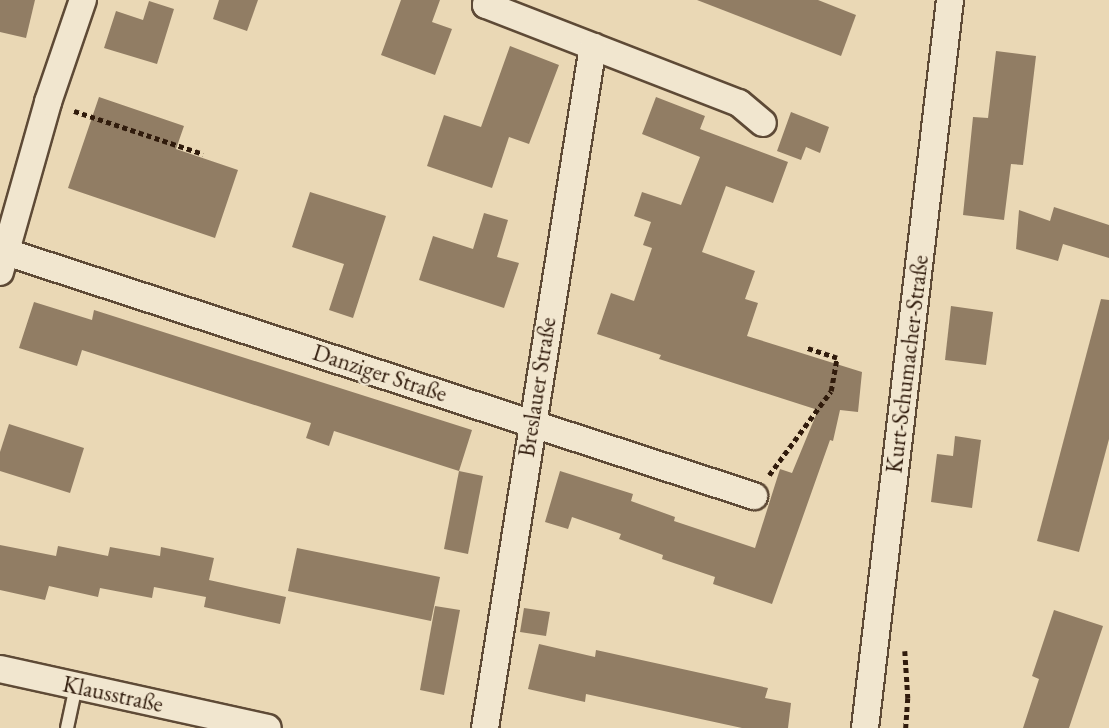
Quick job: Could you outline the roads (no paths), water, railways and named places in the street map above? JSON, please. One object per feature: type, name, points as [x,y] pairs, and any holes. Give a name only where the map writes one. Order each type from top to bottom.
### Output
[{"type":"street","points":[[3,262],[48,102],[83,0]]},
{"type":"street","points":[[487,0],[486,5],[739,103],[763,123]]},
{"type":"street","name":"Kurt-Schumacher-Straße","points":[[865,728],[950,0]]},
{"type":"street","name":"Breslauer Straße","points":[[485,728],[593,46]]},
{"type":"street","name":"Danziger Straße","points":[[3,262],[532,422],[754,496]]},
{"type":"street","name":"Klausstraße","points":[[0,669],[264,728]]},
{"type":"lane","points":[[67,728],[76,686]]}]
